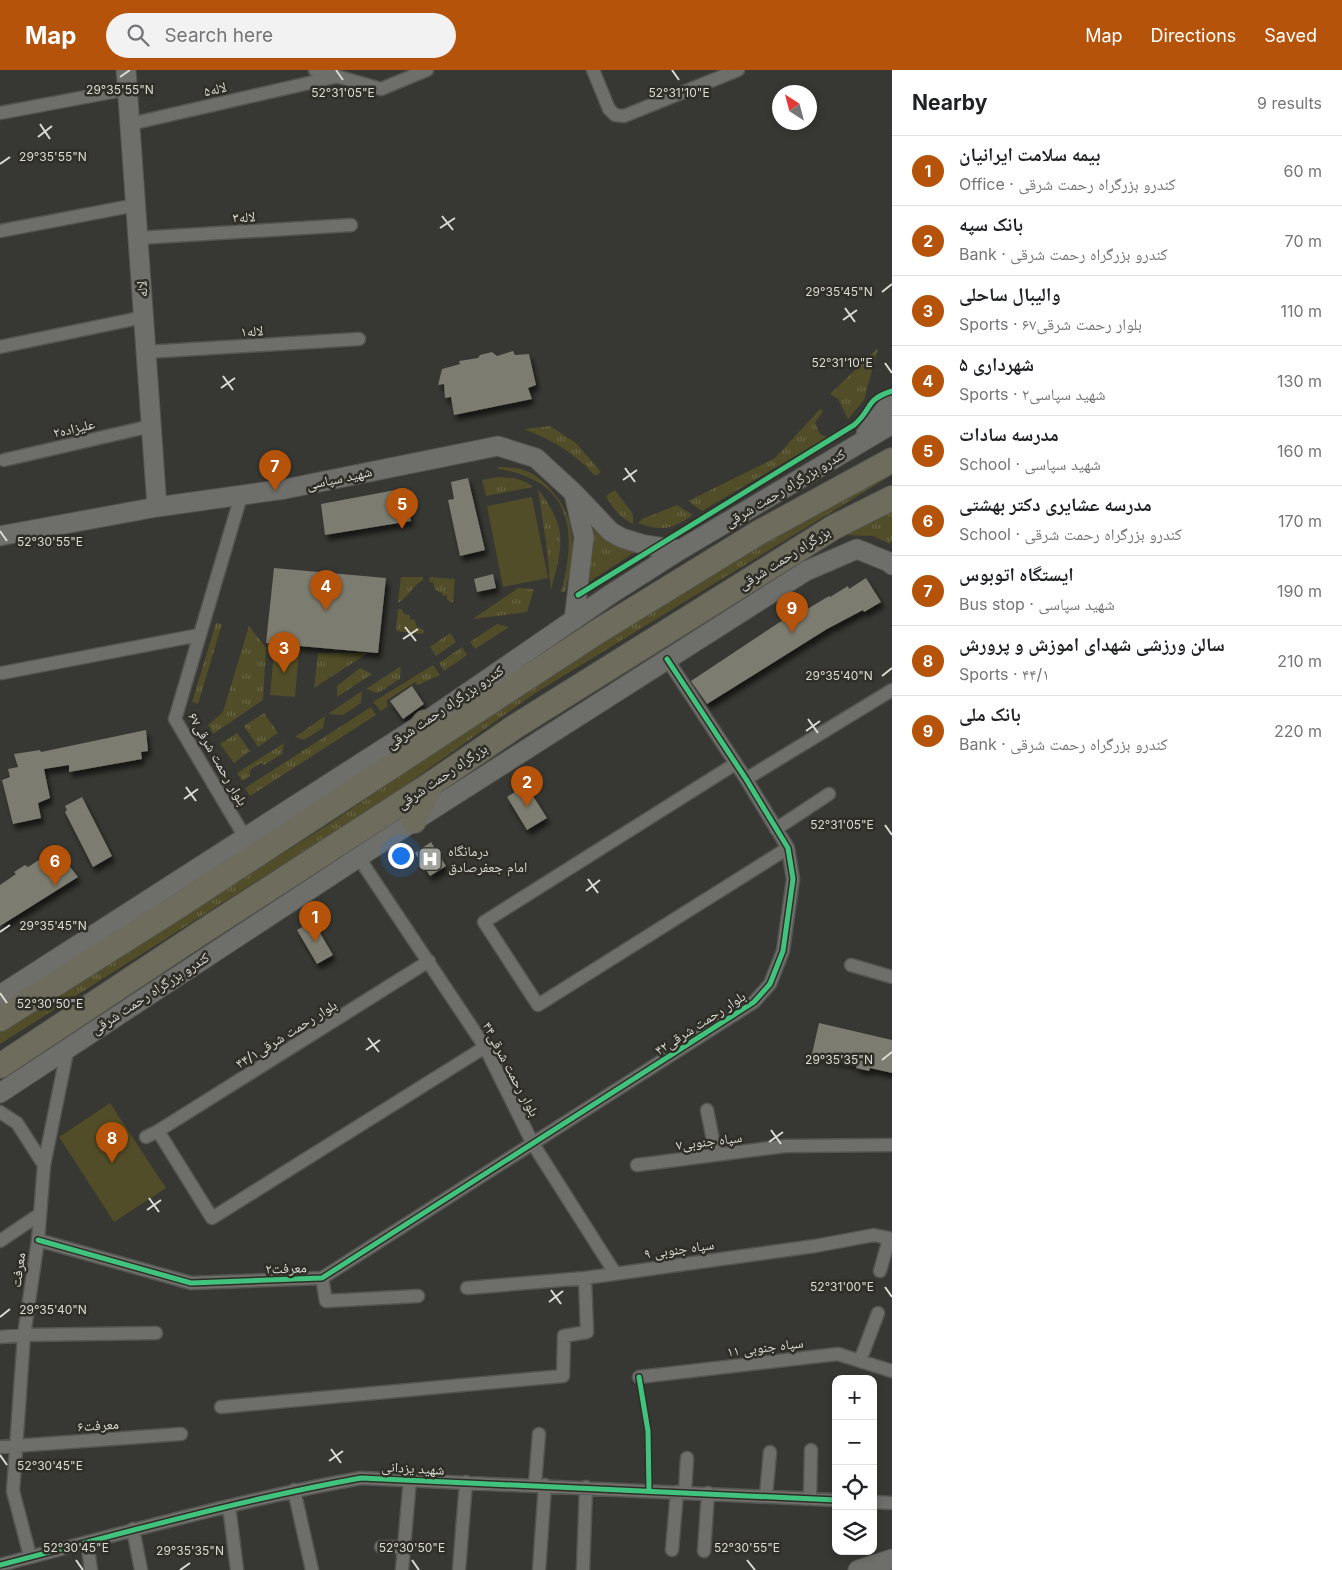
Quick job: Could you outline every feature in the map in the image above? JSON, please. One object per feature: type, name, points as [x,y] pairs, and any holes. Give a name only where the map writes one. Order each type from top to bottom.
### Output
[{"type":"highway","points":[[0,1019],[597,632],[758,533],[892,460]]},
{"type":"highway","name":"بزرگراه رحمت شرقی","points":[[0,1066],[199,934],[431,784],[516,726],[818,537],[873,506],[892,498]]},
{"type":"highway","points":[[392,766],[425,722]]},
{"type":"highway","points":[[414,821],[431,784]]},
{"type":"main road","name":"لاله","points":[[127,79],[157,507]]},
{"type":"main road","points":[[856,445],[892,400]]},
{"type":"main road","name":"کندرو بزرگراه رحمت شرقی","points":[[0,995],[246,839],[425,722],[680,550],[892,424]]},
{"type":"main road","name":"شهید سپاسی","points":[[0,536],[157,507],[241,496],[498,446],[536,458],[574,493],[611,532],[622,538],[646,545],[680,550]]},
{"type":"main road","points":[[574,493],[584,537],[574,620]]},
{"type":"main road","name":"کندرو بزرگراه رحمت شرقی","points":[[0,1093],[414,821],[806,570],[856,549],[889,562],[892,565]]},
{"type":"main road","points":[[858,1570],[892,1559]]},
{"type":"street","points":[[316,70],[374,88],[389,87],[427,70]]},
{"type":"street","points":[[593,70],[609,109],[615,115],[624,116],[738,70]]},
{"type":"street","name":"لاله۵","points":[[130,124],[335,77]]},
{"type":"street","points":[[0,114],[127,79]]},
{"type":"street","points":[[0,231],[136,205]]},
{"type":"street","name":"۳لاله","points":[[138,238],[352,225]]},
{"type":"street","points":[[0,347],[144,317]]},
{"type":"street","name":"۱لاله","points":[[146,352],[359,339]]},
{"type":"street","name":"علیزاده۲","points":[[4,460],[151,426]]},
{"type":"street","name":"بلوار رحمت شرقی۶۷","points":[[241,496],[175,719],[246,839]]},
{"type":"street","points":[[2,673],[199,635]]},
{"type":"street","name":"بلوار رحمت شرقی۴۲","points":[[533,1144],[754,1002],[770,984],[783,951],[792,879],[788,848],[746,779],[667,659]]},
{"type":"street","points":[[746,779],[892,690]]},
{"type":"street","points":[[735,764],[484,922],[538,1005],[788,848]]},
{"type":"street","points":[[776,829],[830,794]]},
{"type":"street","name":"۴۴بلوار رحمت شرقی","points":[[359,858],[485,1047],[533,1144],[614,1273]]},
{"type":"street","name":"بلوار رحمت شرقی۴۴/۱","points":[[146,1137],[158,1132],[429,961]]},
{"type":"street","points":[[851,965],[892,977]]},
{"type":"street","name":"معرفت","points":[[27,1562],[13,1490],[24,1335],[38,1240],[44,1166],[68,1047]]},
{"type":"street","points":[[158,1132],[212,1218],[485,1047]]},
{"type":"street","points":[[707,1110],[716,1155]]},
{"type":"street","points":[[0,1112],[17,1123],[44,1166]]},
{"type":"street","name":"معرفت۲","points":[[38,1240],[191,1283],[322,1278],[533,1144]]},
{"type":"street","name":"سپاه جنوبی۷","points":[[637,1165],[785,1146],[892,1145]]},
{"type":"street","points":[[0,1241],[40,1214]]},
{"type":"street","name":"۹ سپاه جنوبی","points":[[468,1288],[585,1278],[815,1246],[874,1235],[891,1239]]},
{"type":"street","points":[[880,1271],[891,1239]]},
{"type":"street","points":[[322,1278],[326,1301],[418,1296]]},
{"type":"street","points":[[221,1407],[563,1376],[564,1336],[587,1332],[585,1278]]},
{"type":"street","points":[[860,1361],[878,1313]]},
{"type":"street","points":[[0,1338],[24,1335],[156,1333]]},
{"type":"street","name":"۱۱ سپاه جنوبی","points":[[639,1377],[838,1354],[892,1371]]},
{"type":"street","name":"معرفت۶","points":[[0,1447],[181,1434]]},
{"type":"street","points":[[538,1434],[540,1484],[539,1569]]},
{"type":"street","points":[[810,1498],[811,1450]]},
{"type":"street","points":[[766,1496],[770,1452]]},
{"type":"street","points":[[672,1550],[687,1458]]},
{"type":"street","name":"شهید یزدانی","points":[[0,1565],[27,1562],[133,1529],[294,1490],[361,1478],[540,1484],[832,1500]]},
{"type":"street","points":[[402,1570],[410,1479]]},
{"type":"street","points":[[459,1570],[466,1482]]},
{"type":"street","points":[[583,1570],[586,1487]]},
{"type":"street","points":[[294,1490],[312,1570]]},
{"type":"street","points":[[704,1551],[708,1493]]},
{"type":"street","points":[[877,1502],[892,1503]]},
{"type":"street","points":[[229,1506],[237,1570]]},
{"type":"street","points":[[133,1529],[141,1570]]},
{"type":"street","points":[[87,1542],[91,1570]]},
{"type":"street","points":[[381,1546],[403,1547]]},
{"type":"green space","points":[[878,348],[864,400],[848,419],[838,399],[830,394]]},
{"type":"green space","points":[[820,409],[823,411],[815,423],[820,434],[827,437],[702,511],[688,501],[775,458]]},
{"type":"green space","points":[[550,426],[576,443],[601,472],[595,476],[562,448],[524,429]]},
{"type":"green space","points":[[498,467],[521,469],[534,475],[546,484],[561,502],[571,526],[572,539],[571,565],[565,592],[561,592],[569,548],[568,529],[563,511],[554,496],[541,484],[522,475],[498,469]]},
{"type":"green space","points":[[892,467],[892,475],[537,692],[383,801],[0,1044],[0,1032],[326,826],[570,661]]},
{"type":"green space","points":[[498,477],[521,480],[533,487],[486,496],[482,480]]},
{"type":"green space","points":[[538,489],[554,515],[560,537],[558,560],[551,590],[546,542]]},
{"type":"green space","points":[[615,490],[633,514],[633,524],[617,512],[606,496]]},
{"type":"green space","points":[[532,497],[548,578],[503,587],[487,506]]},
{"type":"green space","points":[[677,505],[693,515],[667,528],[654,528],[638,523],[642,519]]},
{"type":"green space","points":[[892,505],[892,539],[890,544],[873,536],[843,535]]},
{"type":"green space","points":[[592,526],[638,550],[589,582]]},
{"type":"green space","points":[[401,577],[423,577],[423,580],[398,603]]},
{"type":"green space","points":[[430,577],[455,579],[453,603],[447,600],[447,595],[443,596],[442,593],[435,590],[433,582],[429,582]]},
{"type":"green space","points":[[518,588],[534,589],[527,612],[473,619]]},
{"type":"green space","points":[[398,609],[402,609],[403,613],[410,616],[410,620],[414,619],[417,627],[424,630],[423,634],[396,631]]},
{"type":"green space","points":[[216,623],[222,624],[198,704],[192,702]]},
{"type":"green space","points":[[497,624],[509,627],[475,649],[470,642]]},
{"type":"green space","points":[[249,626],[266,648],[263,700],[213,734],[208,725],[223,712]]},
{"type":"green space","points":[[450,633],[456,642],[436,656],[430,647]]},
{"type":"green space","points":[[462,647],[467,655],[444,671],[439,663]]},
{"type":"green space","points":[[274,650],[299,652],[295,697],[270,695]]},
{"type":"green space","points":[[318,653],[368,653],[314,688]]},
{"type":"green space","points":[[433,665],[440,675],[418,685],[415,682],[386,701],[388,706],[381,711],[373,702]]},
{"type":"green space","points":[[401,666],[400,679],[378,693],[366,689]]},
{"type":"green space","points":[[360,668],[372,674],[337,697],[337,686]]},
{"type":"green space","points":[[362,691],[361,703],[343,715],[328,714]]},
{"type":"green space","points":[[371,707],[376,715],[250,796],[245,788]]},
{"type":"green space","points":[[264,713],[278,733],[258,747],[244,726]]},
{"type":"green space","points":[[325,716],[323,728],[304,740],[295,737]]},
{"type":"green space","points":[[237,733],[250,751],[234,763],[220,744]]},
{"type":"green space","points":[[284,743],[282,754],[264,765],[261,763],[250,770],[250,776],[242,781],[237,773]]},
{"type":"green space","points":[[110,1103],[166,1188],[114,1222],[59,1137]]},
{"type":"building","points":[[513,351],[515,355],[529,354],[536,385],[528,388],[532,399],[454,415],[451,397],[445,398],[444,384],[438,385],[442,369],[460,364],[459,361],[478,358],[480,355],[492,352],[497,356]]},
{"type":"building","points":[[468,478],[485,550],[460,556],[448,500],[454,499],[451,482]]},
{"type":"building","points":[[406,488],[411,521],[325,535],[321,504]]},
{"type":"building","points":[[274,568],[386,578],[378,653],[266,643]]},
{"type":"building","points":[[493,574],[496,588],[477,592],[474,579]]},
{"type":"building","points":[[866,578],[881,602],[827,629],[707,704],[691,681],[792,614],[794,617],[829,596],[848,586],[849,589]]},
{"type":"building","points":[[412,686],[424,704],[403,719],[390,701]]},
{"type":"building","points":[[146,730],[148,751],[141,752],[142,759],[69,772],[69,765],[44,769],[50,798],[38,803],[41,818],[13,824],[2,780],[10,777],[8,769],[18,767],[14,754],[40,750],[41,752]]},
{"type":"building","points":[[526,785],[547,818],[527,830],[507,797]]},
{"type":"building","points":[[82,797],[112,856],[93,867],[65,812],[67,810],[65,806]]},
{"type":"building","name":"درمانگاه امام جعفرصادق","points":[[431,842],[446,866],[430,876],[415,853]]},
{"type":"building","points":[[56,849],[78,877],[0,926],[0,885],[16,874],[14,872],[25,865],[28,867]]},
{"type":"building","points":[[313,921],[333,955],[317,964],[297,930]]},
{"type":"building","points":[[819,1023],[892,1040],[892,1073],[870,1068],[869,1071],[856,1068],[857,1065],[812,1054]]},
{"type":"cycle path","points":[[578,595],[854,425],[873,401],[883,394],[892,391]]},
{"type":"cycle path","points":[[38,1240],[191,1283],[322,1278],[754,1002],[770,984],[783,951],[793,879],[788,848],[746,779],[667,659]]},
{"type":"cycle path","points":[[639,1377],[648,1431],[649,1490]]},
{"type":"cycle path","points":[[0,1565],[225,1507],[361,1478],[832,1500]]},
{"type":"place","name":"ایستگاه اتوبوس","points":[[275,491]]},
{"type":"place","name":"مدرسه سادات","points":[[402,529]]},
{"type":"place","name":"شهرداری ۵","points":[[326,611]]},
{"type":"place","name":"بانک ملی","points":[[792,633]]},
{"type":"place","name":"والیبال ساحلی","points":[[284,673]]},
{"type":"place","name":"بانک سپه","points":[[527,807]]},
{"type":"place","name":"درمانگاه امام جعفرصادق","points":[[430,859]]},
{"type":"place","name":"مدرسه عشایری دکتر بهشتی","points":[[55,886]]},
{"type":"place","name":"بیمه سلامت ایرانیان","points":[[315,942]]},
{"type":"place","name":"سالن ورزشی شهدای اموزش و پرورش","points":[[112,1163]]}]
